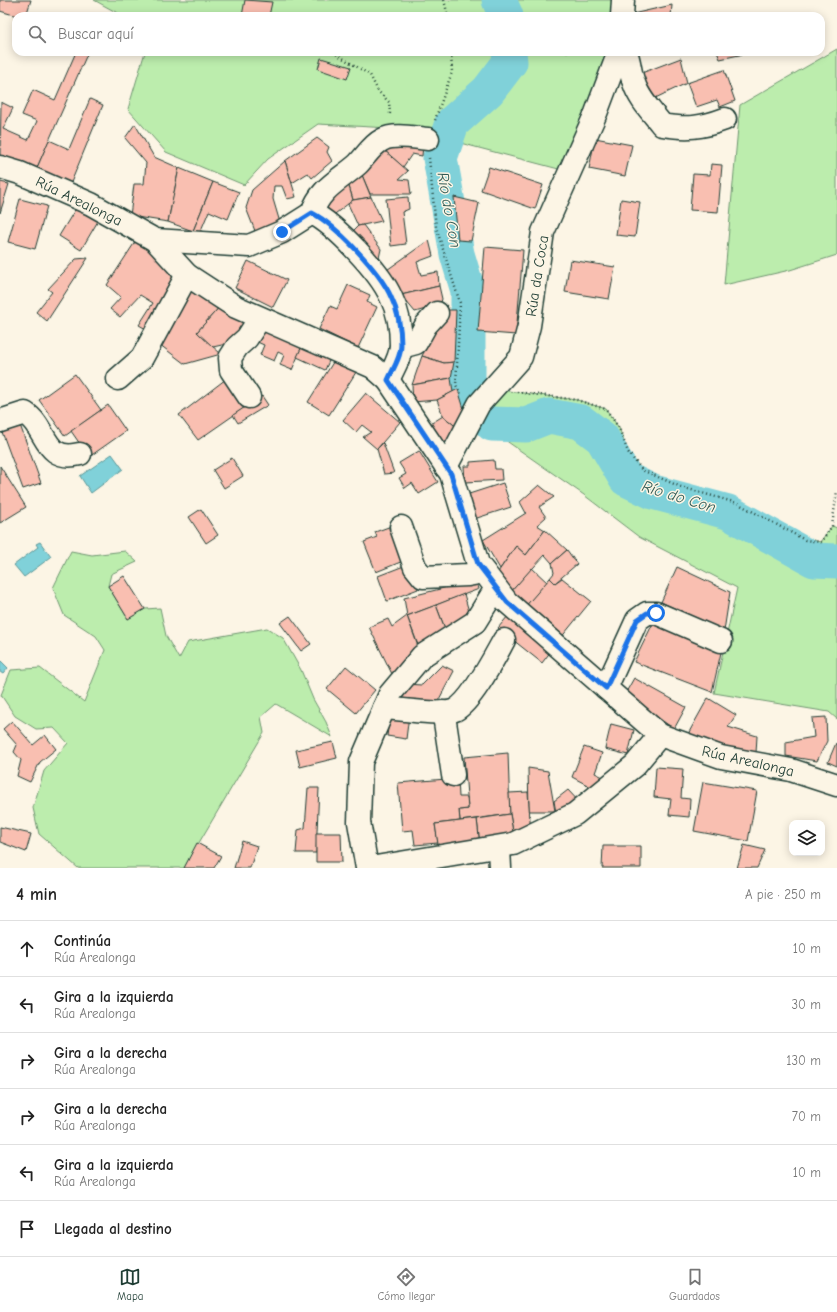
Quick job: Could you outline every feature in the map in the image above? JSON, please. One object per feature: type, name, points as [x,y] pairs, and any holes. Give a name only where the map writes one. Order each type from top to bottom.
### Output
[{"type":"street","points":[[622,12],[623,0]]},
{"type":"street","name":"Rúa da Coca","points":[[446,467],[479,404],[521,357],[529,326],[543,232],[596,113],[617,56]]},
{"type":"street","points":[[627,56],[634,83],[645,105],[662,125],[684,128],[704,126],[725,119]]},
{"type":"street","points":[[388,380],[397,361],[401,347],[398,318],[391,297],[362,257],[324,219],[312,213],[315,205],[326,188],[358,164],[381,140],[390,137],[428,139]]},
{"type":"street","name":"Rúa Arealonga","points":[[0,167],[20,173],[91,204],[155,240],[187,275],[236,307],[373,367],[388,380],[451,474],[478,564],[507,602],[660,735],[721,757],[791,770],[837,785]]},
{"type":"street","name":"Rúa Arealonga","points":[[155,240],[249,246],[282,232],[312,213]]},
{"type":"street","points":[[118,379],[142,358],[187,275]]},
{"type":"street","points":[[401,347],[416,343],[426,325],[438,313]]},
{"type":"street","points":[[249,397],[231,370],[230,358],[237,347],[247,338],[260,318]]},
{"type":"street","points":[[0,421],[24,413],[34,419],[45,440],[54,452],[68,457],[80,454]]},
{"type":"street","points":[[401,527],[415,566],[423,577],[468,575],[490,580],[475,622],[422,656],[390,694],[361,762],[359,822],[368,868],[500,858],[513,844],[575,814],[635,765],[660,735]]},
{"type":"street","points":[[606,688],[637,620],[647,613],[656,613],[721,641]]},
{"type":"street","points":[[384,708],[442,712],[454,710],[464,701],[477,685],[504,640]]},
{"type":"street","points":[[442,712],[445,722],[453,775]]},
{"type":"path","points":[[444,0],[447,12]]},
{"type":"path","points":[[339,56],[370,75],[378,91],[389,102],[390,113],[383,126],[381,140]]},
{"type":"path","points":[[451,56],[452,72],[428,139],[436,227],[460,303],[456,385],[472,417]]},
{"type":"path","points":[[493,389],[577,400],[606,410],[619,428],[628,452],[642,470],[681,487],[737,503],[805,540],[821,542],[832,526],[837,491]]},
{"type":"green space","points":[[94,0],[623,0],[622,12],[116,12]]},
{"type":"green space","points":[[837,49],[837,255],[790,270],[724,285],[740,105]]},
{"type":"green space","points":[[144,56],[617,56],[570,172],[407,129],[318,124],[268,159],[244,185],[166,152],[128,109]]},
{"type":"green space","points":[[493,389],[577,400],[606,409],[619,428],[628,452],[642,470],[681,487],[737,503],[795,535],[820,542],[832,526],[837,528],[837,719],[829,712],[714,693],[737,588],[639,537],[584,495],[472,417]]},
{"type":"green space","points":[[71,551],[92,555],[125,551],[137,562],[111,574],[108,586],[128,619],[145,609],[160,608],[166,636],[179,659],[188,642],[267,628],[283,638],[301,670],[313,699],[326,722],[332,737],[276,704],[261,717],[264,733],[184,868],[78,868],[39,834],[33,808],[44,771],[68,743],[54,728],[36,729],[15,716],[1,695],[11,670],[40,668],[84,702],[105,650],[96,636],[64,615],[53,588]]},
{"type":"water","points":[[112,454],[123,469],[91,493],[80,476]]},
{"type":"water","points":[[40,542],[51,557],[24,577],[14,565],[38,547],[36,544]]},
{"type":"water","points":[[0,660],[8,668],[3,674],[0,672]]},
{"type":"building","points":[[0,0],[31,0],[27,12],[12,12],[12,15],[0,11]]},
{"type":"building","points":[[245,0],[272,2],[270,12],[243,12]]},
{"type":"building","points":[[672,5],[671,12],[641,12]]},
{"type":"building","points":[[74,56],[86,56],[36,170],[0,156],[1,102],[13,108],[3,129],[28,140],[37,121],[22,115],[33,90],[55,100]]},
{"type":"building","points":[[719,56],[734,56],[720,59]]},
{"type":"building","points":[[321,58],[351,67],[347,79],[318,69]]},
{"type":"building","points":[[681,58],[687,83],[649,101],[639,74]]},
{"type":"building","points":[[724,70],[735,101],[720,107],[717,100],[696,107],[687,83]]},
{"type":"building","points":[[90,99],[103,105],[70,185],[36,170],[49,140],[69,149]]},
{"type":"building","points":[[135,124],[154,157],[179,168],[168,222],[130,216],[134,184],[144,184],[146,163],[125,138]]},
{"type":"building","points":[[317,138],[329,147],[327,152],[332,161],[312,178],[308,173],[292,183],[285,161]]},
{"type":"building","points":[[595,138],[632,145],[625,176],[589,169]]},
{"type":"building","points":[[389,142],[423,145],[422,156],[412,154],[403,167],[384,150]]},
{"type":"building","points":[[384,150],[408,171],[399,179],[409,180],[411,194],[370,194],[362,175]]},
{"type":"building","points":[[285,161],[296,197],[287,199],[282,186],[274,186],[273,199],[281,226],[257,236],[246,208],[252,190]]},
{"type":"building","points":[[711,164],[722,165],[718,212],[690,210],[693,174],[710,175]]},
{"type":"building","points":[[489,167],[543,185],[535,209],[481,190]]},
{"type":"building","points":[[179,168],[213,182],[193,231],[168,222]]},
{"type":"building","points":[[362,175],[371,197],[353,200],[348,183]]},
{"type":"building","points":[[0,182],[9,184],[0,213]]},
{"type":"building","points":[[213,182],[239,192],[228,219],[209,211],[199,235],[193,231]]},
{"type":"building","points":[[348,183],[353,200],[331,217],[322,202]]},
{"type":"building","points":[[371,197],[382,221],[358,226],[348,204],[353,200]]},
{"type":"building","points":[[408,197],[409,209],[402,212],[406,244],[391,246],[386,199]]},
{"type":"building","points":[[454,197],[479,203],[471,241],[458,240]]},
{"type":"building","points":[[20,199],[47,206],[35,249],[8,242]]},
{"type":"building","points":[[621,199],[640,202],[635,237],[616,235]]},
{"type":"building","points":[[76,208],[98,221],[81,250],[59,236]]},
{"type":"building","points":[[363,225],[381,249],[379,258],[371,259],[352,232],[358,226]]},
{"type":"building","points":[[137,239],[178,276],[153,333],[139,325],[153,303],[140,295],[120,317],[110,309],[121,297],[107,285]]},
{"type":"building","points":[[429,240],[433,256],[417,262],[421,275],[438,272],[439,286],[401,295],[384,272]]},
{"type":"building","points":[[485,247],[523,250],[516,335],[478,332]]},
{"type":"building","points":[[88,258],[47,321],[36,312],[52,292],[48,289],[76,259]]},
{"type":"building","points":[[570,260],[615,267],[609,299],[565,292]]},
{"type":"building","points":[[248,261],[287,280],[273,307],[235,288]]},
{"type":"building","points":[[197,285],[223,303],[197,332],[221,354],[185,364],[155,341],[186,290]]},
{"type":"building","points":[[348,285],[370,295],[367,302],[377,307],[358,348],[319,329],[330,306],[337,309]]},
{"type":"building","points":[[439,286],[442,299],[440,305],[415,312],[401,295]]},
{"type":"building","points":[[223,303],[245,326],[235,342],[213,347],[197,332]]},
{"type":"building","points":[[448,310],[456,310],[454,362],[444,363],[422,356],[440,319],[447,319]]},
{"type":"building","points":[[262,324],[304,342],[292,370],[280,365],[284,355],[278,352],[274,361],[260,355],[264,345],[255,341]]},
{"type":"building","points":[[304,342],[332,354],[325,370],[297,357]]},
{"type":"building","points":[[337,356],[358,369],[329,415],[308,402]]},
{"type":"building","points":[[422,356],[444,363],[454,362],[451,378],[412,385]]},
{"type":"building","points":[[75,374],[101,410],[65,436],[39,400]]},
{"type":"building","points":[[451,378],[453,392],[437,400],[413,402],[412,385]]},
{"type":"building","points":[[226,379],[247,406],[198,440],[179,415]]},
{"type":"building","points":[[458,389],[464,409],[459,429],[443,416],[437,400]]},
{"type":"building","points":[[366,393],[400,422],[377,449],[363,437],[371,432],[362,425],[356,432],[343,420]]},
{"type":"building","points":[[262,396],[268,405],[238,423],[233,415]]},
{"type":"building","points":[[108,405],[126,431],[89,457],[71,431]]},
{"type":"building","points":[[443,416],[459,429],[445,448],[427,426]]},
{"type":"building","points":[[20,425],[41,483],[23,489],[2,432]]},
{"type":"building","points":[[383,443],[394,473],[384,474],[377,449]]},
{"type":"building","points":[[419,451],[438,482],[419,494],[412,483],[405,488],[399,478],[406,474],[399,463]]},
{"type":"building","points":[[232,458],[243,476],[224,488],[213,470]]},
{"type":"building","points":[[494,460],[495,469],[501,469],[502,480],[465,482],[464,466],[470,466],[470,462]]},
{"type":"building","points":[[0,466],[26,507],[0,523]]},
{"type":"building","points":[[503,483],[511,507],[474,519],[466,495]]},
{"type":"building","points":[[539,485],[554,497],[539,507],[546,517],[537,525],[545,530],[526,555],[516,546],[500,569],[483,540],[526,513],[520,502]]},
{"type":"building","points":[[201,509],[218,535],[206,543],[189,517]]},
{"type":"building","points":[[394,525],[408,559],[376,572],[364,542],[377,537],[375,532]]},
{"type":"building","points":[[545,530],[567,550],[552,563],[545,555],[509,594],[496,575],[516,546],[526,555]]},
{"type":"building","points":[[567,550],[577,564],[555,583],[550,578],[554,573],[552,563]]},
{"type":"building","points":[[409,564],[418,589],[387,601],[378,576]]},
{"type":"building","points":[[677,567],[730,592],[724,631],[661,602]]},
{"type":"building","points":[[532,568],[548,583],[524,608],[509,594]]},
{"type":"building","points":[[124,576],[145,609],[128,619],[108,586]]},
{"type":"building","points":[[550,578],[555,583],[562,578],[591,601],[560,639],[524,608]]},
{"type":"building","points":[[476,580],[479,589],[407,616],[404,598]]},
{"type":"building","points":[[464,594],[471,619],[447,634],[436,605]]},
{"type":"building","points":[[436,605],[447,634],[418,645],[407,616]]},
{"type":"building","points":[[290,616],[311,644],[301,651],[280,623]]},
{"type":"building","points":[[407,616],[420,652],[393,676],[369,627],[388,619],[392,627]]},
{"type":"building","points":[[508,616],[551,651],[542,663],[498,628]]},
{"type":"building","points":[[655,619],[722,648],[712,692],[634,662]]},
{"type":"building","points":[[442,665],[454,671],[436,705],[402,703],[398,697],[403,684],[422,685]]},
{"type":"building","points":[[346,666],[375,690],[356,713],[327,689]]},
{"type":"building","points":[[634,678],[686,707],[674,729],[625,694]]},
{"type":"building","points":[[708,698],[736,715],[728,727],[757,736],[756,753],[742,755],[688,734]]},
{"type":"building","points":[[390,713],[409,715],[406,739],[387,736]]},
{"type":"building","points":[[826,717],[827,741],[817,761],[786,756],[786,742],[814,737],[812,718]]},
{"type":"building","points":[[12,721],[33,745],[45,735],[56,749],[40,762],[30,782],[17,776],[21,760],[14,752],[17,745],[3,729]]},
{"type":"building","points":[[611,724],[634,730],[628,755],[605,749]]},
{"type":"building","points":[[333,742],[337,758],[300,767],[296,750]]},
{"type":"building","points":[[836,743],[837,744],[837,766],[828,762]]},
{"type":"building","points":[[584,747],[602,753],[595,773],[607,779],[595,789],[572,777]]},
{"type":"building","points":[[508,753],[510,814],[460,821],[459,810],[468,809],[464,757]]},
{"type":"building","points":[[656,767],[683,769],[681,798],[690,799],[689,817],[669,815],[671,799],[654,797]]},
{"type":"building","points":[[528,768],[548,771],[555,811],[529,811]]},
{"type":"building","points":[[458,778],[459,797],[467,797],[468,809],[459,810],[460,821],[435,824],[438,843],[415,845],[413,830],[402,831],[398,783]]},
{"type":"building","points":[[703,782],[757,791],[748,841],[694,831]]},
{"type":"building","points":[[308,788],[319,788],[316,853],[296,853],[298,830],[305,828]]},
{"type":"building","points":[[568,790],[581,804],[557,819],[554,801]]},
{"type":"building","points":[[528,792],[531,834],[514,838],[510,814],[509,793]]},
{"type":"building","points":[[510,814],[514,838],[480,846],[477,819]]},
{"type":"building","points":[[477,819],[480,846],[439,851],[435,824]]},
{"type":"building","points":[[0,827],[31,834],[26,852],[0,842]]},
{"type":"building","points":[[316,833],[341,833],[342,862],[316,862]]},
{"type":"building","points":[[242,841],[257,846],[250,868],[234,868]]},
{"type":"building","points":[[197,843],[221,856],[214,868],[184,868]]},
{"type":"building","points":[[744,845],[765,850],[757,868],[737,868]]},
{"type":"building","points":[[603,846],[641,846],[641,868],[602,868]]},
{"type":"waterway","name":"Río do Con","points":[[499,0],[504,12]]},
{"type":"waterway","name":"Río do Con","points":[[468,391],[468,291],[457,254],[440,158],[452,123],[488,91],[510,62],[509,56]]},
{"type":"waterway","name":"Río do Con","points":[[492,424],[526,425],[549,416],[581,422],[602,438],[626,479],[653,492],[728,512],[814,560],[837,561]]},
{"type":"route","points":[[282,232],[312,213],[324,219],[362,257],[391,297],[398,318],[401,347],[397,361],[388,380],[451,474],[478,564],[507,602],[606,688],[637,620],[647,613],[656,613]]}]
